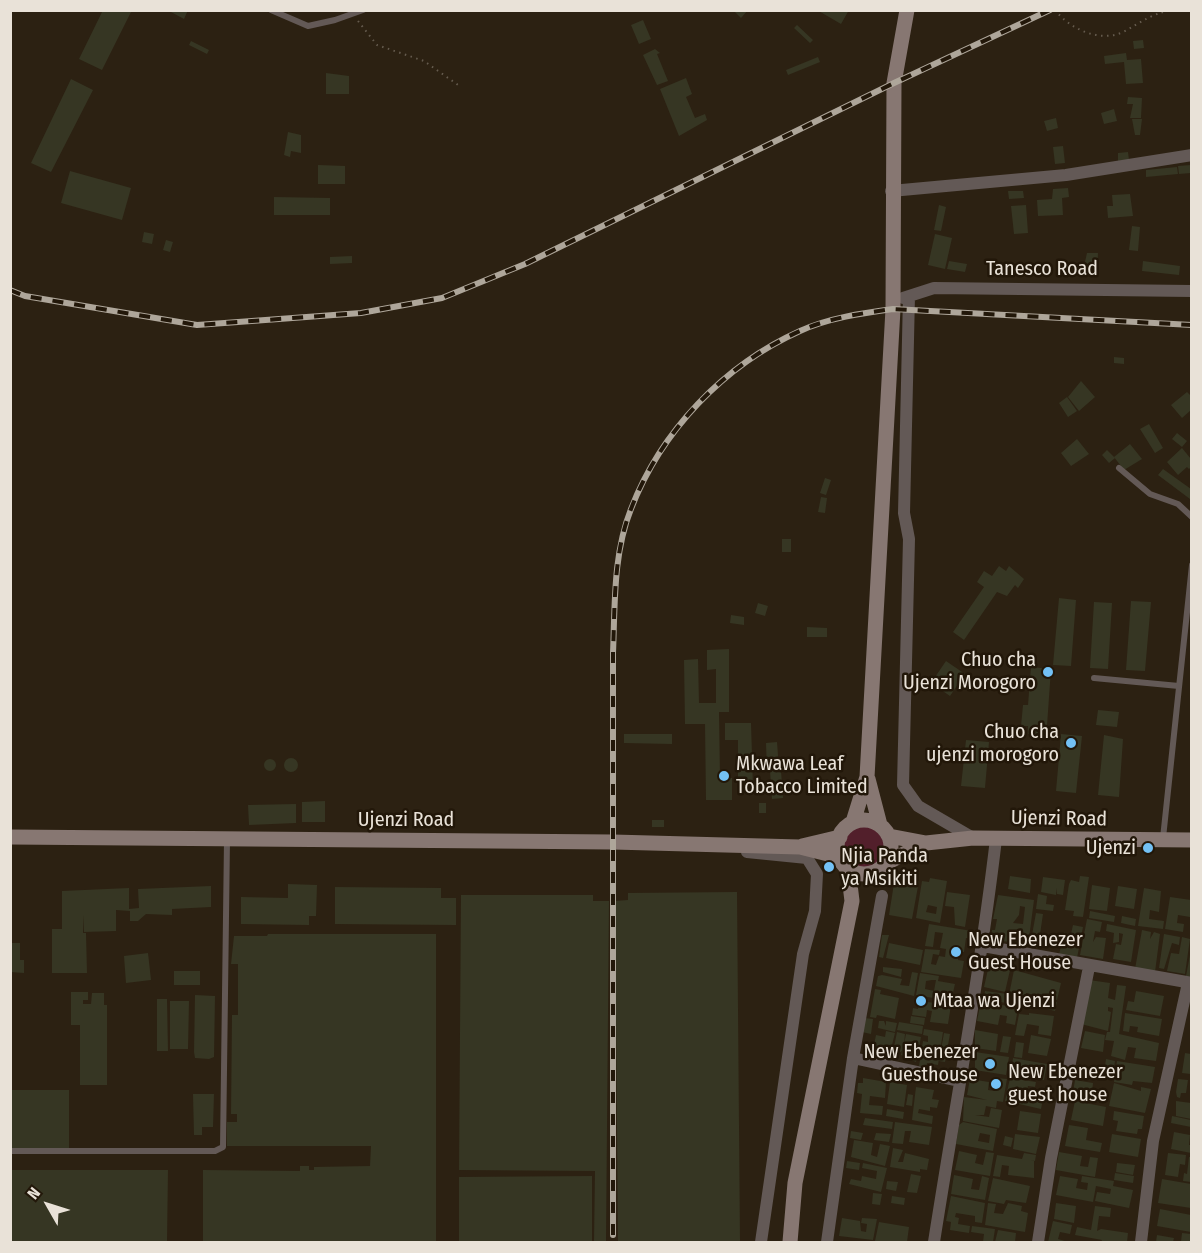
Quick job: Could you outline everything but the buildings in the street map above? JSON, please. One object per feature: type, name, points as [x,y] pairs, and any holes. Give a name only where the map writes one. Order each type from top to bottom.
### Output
[{"type":"street","points":[[800,847],[840,837],[854,822],[867,777],[893,300],[891,190],[894,83],[907,10]]},
{"type":"street","points":[[891,190],[1075,174],[1191,155]]},
{"type":"street","name":"Tanesco Road","points":[[893,300],[934,288],[1191,291]]},
{"type":"street","points":[[909,296],[904,513],[909,538],[903,785],[918,806],[973,838]]},
{"type":"street","points":[[867,777],[891,850],[886,863]]},
{"type":"street","points":[[854,822],[867,820],[885,830],[926,843]]},
{"type":"street","name":"Ujenzi Road","points":[[10,837],[800,847]]},
{"type":"street","points":[[840,837],[852,901]]},
{"type":"street","name":"Ujenzi Road","points":[[926,843],[973,838],[1163,842],[1191,840]]},
{"type":"street","points":[[934,1242],[983,946],[996,839]]},
{"type":"street","points":[[790,1242],[795,1183],[852,901],[871,873],[926,843]]},
{"type":"street","points":[[679,844],[807,858],[817,874],[814,911],[803,954],[761,1242]]},
{"type":"street","points":[[800,847],[844,863],[863,874],[871,873]]},
{"type":"street","points":[[827,1242],[853,1058],[882,896]]},
{"type":"street","points":[[983,946],[1089,967],[1190,983],[1153,1142],[1141,1242]]},
{"type":"street","points":[[1038,1242],[1051,1158],[1089,967]]},
{"type":"street","points":[[853,1058],[959,1081]]},
{"type":"lane","points":[[271,10],[308,26],[363,10]]},
{"type":"lane","points":[[1119,468],[1150,494],[1178,504],[1191,517]]},
{"type":"lane","points":[[1163,842],[1191,566]]},
{"type":"lane","points":[[1094,678],[1179,686]]},
{"type":"lane","points":[[10,1151],[215,1151],[223,1147],[227,840]]},
{"type":"path","points":[[1055,10],[1068,24],[1086,33],[1097,34],[1122,33],[1145,17],[1171,10]]},
{"type":"path","points":[[353,14],[376,45],[424,61],[461,87]]},
{"type":"shaded area","points":[[863,826],[878,832],[884,847],[878,862],[863,868],[848,862],[842,847],[848,832]]},
{"type":"railway","points":[[10,290],[25,296],[197,325],[361,313],[442,298],[525,264],[894,83],[1050,10]]},
{"type":"railway","points":[[613,1235],[613,653],[615,598],[618,562],[625,526],[644,480],[659,453],[698,404],[746,362],[800,331],[834,319],[893,309],[1192,325]]},
{"type":"place","name":"Chuo cha Ujenzi Morogoro","points":[[1048,672]]},
{"type":"place","name":"Chuo cha ujenzi morogoro","points":[[1071,743]]},
{"type":"place","name":"Mkwawa Leaf Tobacco Limited","points":[[724,776]]},
{"type":"place","name":"Ujenzi","points":[[1148,848]]},
{"type":"place","name":"Njia Panda ya Msikiti","points":[[829,867]]},
{"type":"place","name":"New Ebenezer Guest House","points":[[956,952]]},
{"type":"place","name":"Mtaa wa Ujenzi","points":[[921,1001]]},
{"type":"place","name":"New Ebenezer Guesthouse","points":[[990,1064]]},
{"type":"place","name":"New Ebenezer guest house","points":[[996,1084]]}]
